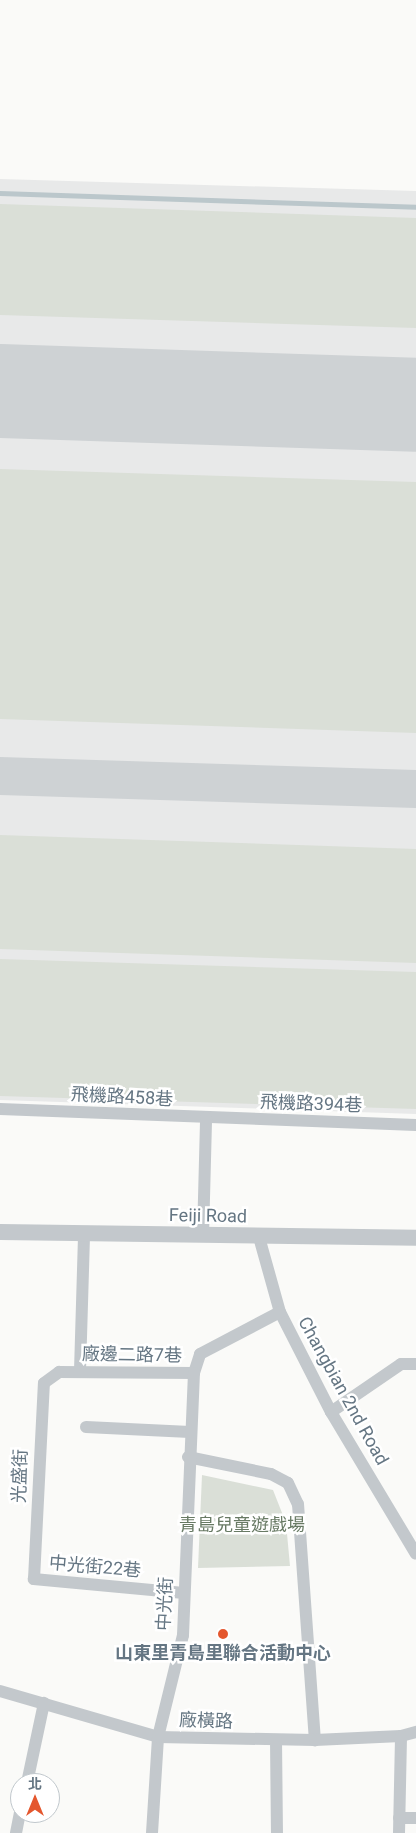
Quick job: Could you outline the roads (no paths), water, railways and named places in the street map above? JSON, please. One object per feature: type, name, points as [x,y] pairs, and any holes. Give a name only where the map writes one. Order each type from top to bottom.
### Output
[{"type":"street","name":"飛機路458巷","points":[[0,1109],[206,1118]]},
{"type":"street","name":"飛機路394巷","points":[[206,1118],[416,1125]]},
{"type":"street","points":[[203,1236],[206,1118]]},
{"type":"street","name":"Feiji Road","points":[[0,1232],[84,1235],[416,1238]]},
{"type":"street","points":[[80,1371],[84,1235]]},
{"type":"street","name":"Changbian 2nd Road","points":[[259,1237],[280,1312],[331,1412],[416,1554]]},
{"type":"street","name":"廠邊二路7巷","points":[[50,1377],[59,1372],[80,1371],[194,1373],[200,1354],[280,1312]]},
{"type":"street","points":[[331,1412],[401,1364],[416,1364]]},
{"type":"street","name":"中光街","points":[[152,1833],[158,1737],[182,1635],[188,1457],[194,1373]]},
{"type":"street","name":"光盛街","points":[[34,1579],[41,1393],[50,1377]]},
{"type":"street","points":[[86,1427],[190,1432]]},
{"type":"street","points":[[188,1457],[271,1474],[288,1483],[298,1504],[315,1740]]},
{"type":"street","name":"中光街22巷","points":[[34,1579],[184,1593]]},
{"type":"street","name":"廠橫路","points":[[0,1691],[158,1737],[315,1740],[400,1736],[416,1732]]},
{"type":"street","points":[[29,1773],[44,1703]]},
{"type":"street","points":[[399,1833],[400,1736]]},
{"type":"street","points":[[276,1740],[277,1833]]},
{"type":"street","points":[[399,1818],[416,1818]]},
{"type":"waterway","points":[[0,193],[416,207]]},
{"type":"place","name":"山東里青島里聯合活動中心","points":[[223,1634]]},
{"type":"park label","name":"青島兒童遊戲場","points":[[242,1525]]}]
